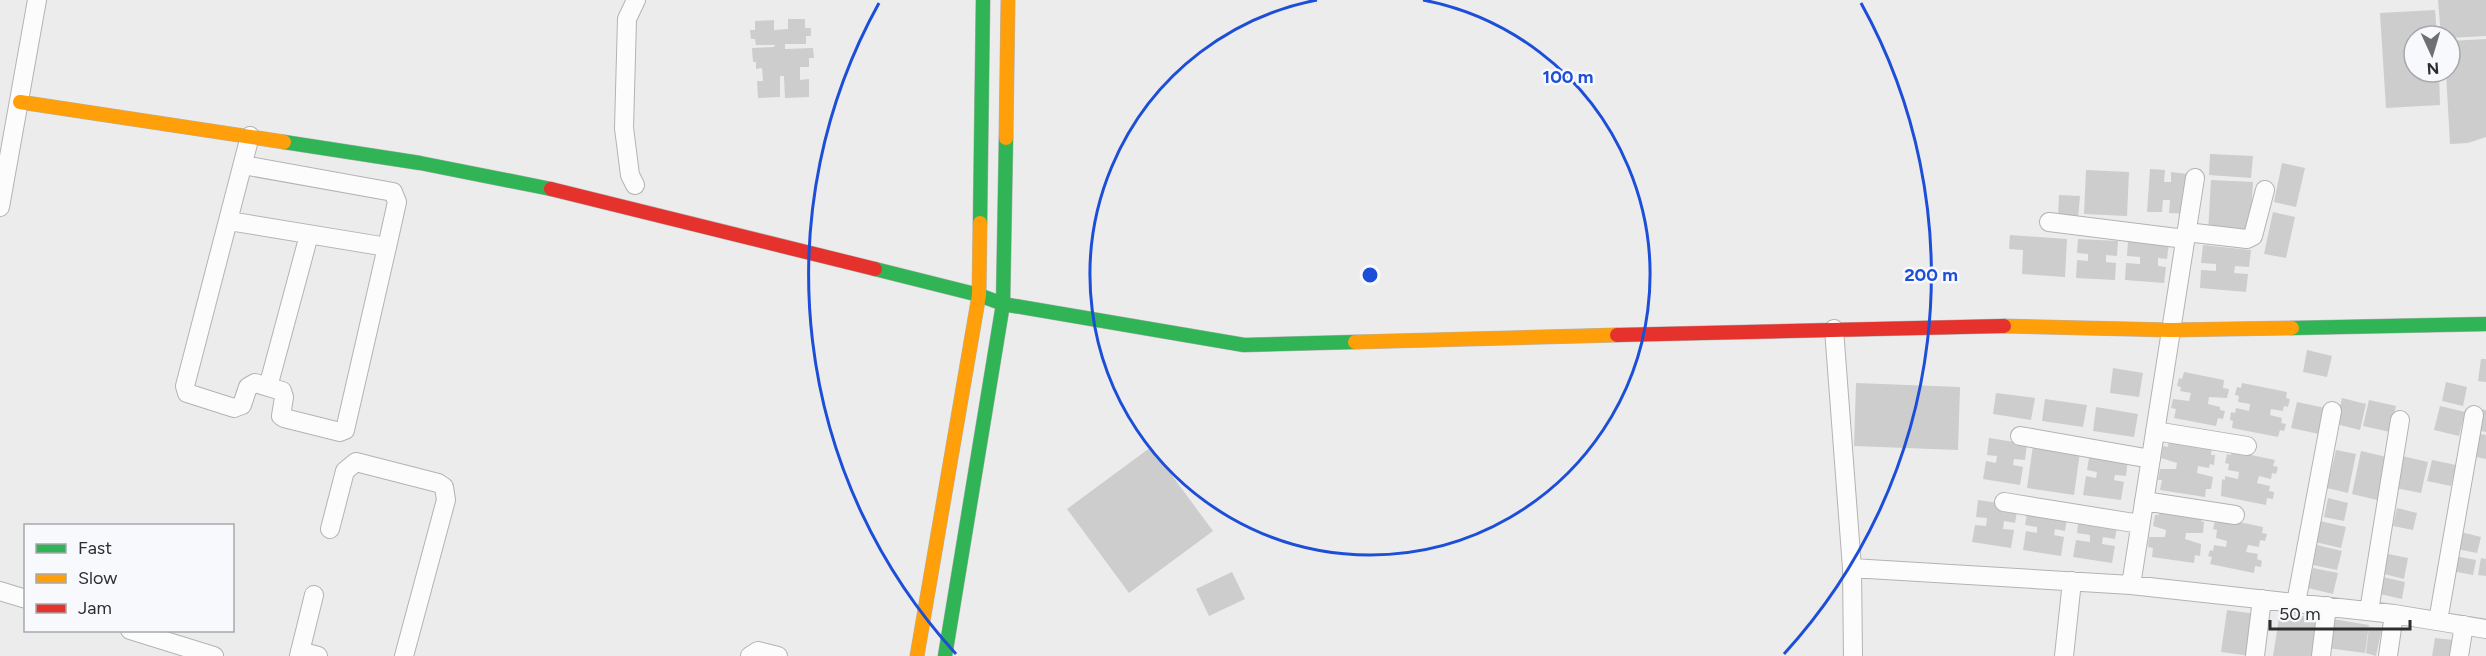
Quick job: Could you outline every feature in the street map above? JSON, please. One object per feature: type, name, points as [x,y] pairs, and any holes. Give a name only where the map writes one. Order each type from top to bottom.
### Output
[{"type":"street","points":[[0,207],[37,0]]},
{"type":"street","points":[[635,185],[630,175],[624,128],[627,19],[636,0]]},
{"type":"street","points":[[917,656],[979,295],[983,0]]},
{"type":"street","points":[[947,655],[1003,304],[1008,0]]},
{"type":"street","points":[[20,102],[420,163],[557,190],[979,295],[1003,304],[1244,345],[1987,326],[2171,330],[2486,324]]},
{"type":"street","points":[[243,165],[393,192],[397,202],[345,430],[340,432],[284,418],[281,416],[284,397],[282,392],[268,387],[252,384],[248,387],[242,405],[234,408],[187,393],[185,386],[250,136]]},
{"type":"street","points":[[2131,585],[2195,178]]},
{"type":"street","points":[[2049,222],[2247,239],[2253,237],[2265,190]]},
{"type":"street","points":[[229,220],[387,247]]},
{"type":"street","points":[[268,387],[309,235]]},
{"type":"street","points":[[1834,329],[1852,568],[1853,656]]},
{"type":"street","points":[[2296,603],[2332,411]]},
{"type":"street","points":[[2438,621],[2474,415]]},
{"type":"street","points":[[2369,611],[2400,420]]},
{"type":"street","points":[[2155,431],[2247,446]]},
{"type":"street","points":[[2020,436],[2151,459]]},
{"type":"street","points":[[330,529],[345,471],[356,462],[438,483],[444,488],[446,500],[404,656]]},
{"type":"street","points":[[2144,501],[2235,515]]},
{"type":"street","points":[[2004,502],[2140,524]]},
{"type":"street","points":[[1852,568],[2131,585],[2394,614],[2486,629]]},
{"type":"street","points":[[2064,656],[2072,581]]},
{"type":"street","points":[[0,591],[24,597]]},
{"type":"street","points":[[314,595],[299,654],[318,656]]},
{"type":"street","points":[[2255,656],[2262,599]]},
{"type":"street","points":[[2321,656],[2327,606]]},
{"type":"street","points":[[2388,656],[2394,614]]},
{"type":"street","points":[[2459,656],[2464,626]]},
{"type":"street","points":[[136,632],[214,656]]},
{"type":"street","points":[[750,656],[758,651],[778,656]]},
{"type":"building","points":[[2438,0],[2486,0],[2486,36],[2462,37],[2462,24],[2440,24]]},
{"type":"building","points":[[2435,10],[2436,24],[2402,24],[2402,84],[2439,84],[2440,105],[2386,108],[2380,13]]},
{"type":"building","points":[[788,19],[805,19],[805,28],[811,28],[811,36],[806,36],[806,44],[785,44],[785,49],[813,48],[814,58],[809,58],[809,67],[800,67],[800,80],[809,79],[809,97],[785,98],[784,76],[780,76],[780,97],[758,98],[757,81],[763,81],[762,68],[756,69],[752,48],[774,47],[775,45],[756,45],[755,39],[751,39],[750,30],[755,30],[755,21],[774,20],[774,30],[788,29]]},
{"type":"building","points":[[2486,39],[2486,137],[2468,143],[2450,144],[2447,84],[2462,84],[2462,40]]},
{"type":"building","points":[[2210,154],[2253,156],[2251,178],[2209,175]]},
{"type":"building","points":[[2282,163],[2305,168],[2296,207],[2274,202]]},
{"type":"building","points":[[2150,169],[2165,170],[2164,182],[2171,182],[2171,172],[2188,174],[2186,214],[2169,213],[2170,200],[2163,200],[2162,212],[2147,212]]},
{"type":"building","points":[[2086,170],[2129,172],[2127,216],[2084,214]]},
{"type":"building","points":[[2211,180],[2253,182],[2250,234],[2208,232]]},
{"type":"building","points":[[2059,195],[2080,196],[2078,218],[2058,217]]},
{"type":"building","points":[[2273,212],[2295,217],[2286,258],[2264,254]]},
{"type":"building","points":[[2010,235],[2067,239],[2065,277],[2022,274],[2023,250],[2009,249]]},
{"type":"building","points":[[2078,239],[2118,241],[2117,256],[2106,255],[2106,262],[2116,263],[2115,280],[2076,278],[2077,260],[2088,261],[2088,254],[2077,253]]},
{"type":"building","points":[[2128,240],[2169,243],[2167,259],[2158,258],[2158,266],[2166,267],[2164,283],[2125,280],[2126,263],[2140,264],[2140,257],[2127,256]]},
{"type":"building","points":[[2203,245],[2251,250],[2249,267],[2235,266],[2234,273],[2248,274],[2246,292],[2200,288],[2201,270],[2216,271],[2216,264],[2201,263]]},
{"type":"building","points":[[2307,350],[2332,356],[2327,377],[2303,372]]},
{"type":"building","points":[[2481,359],[2486,359],[2486,382],[2478,381]]},
{"type":"building","points":[[2113,368],[2143,373],[2139,397],[2110,393]]},
{"type":"building","points":[[2184,372],[2224,380],[2223,388],[2229,389],[2227,398],[2209,397],[2208,404],[2225,411],[2223,419],[2218,418],[2216,426],[2174,418],[2176,409],[2171,408],[2173,399],[2189,401],[2191,393],[2180,391],[2181,387],[2177,386]]},
{"type":"building","points":[[2446,382],[2467,387],[2463,406],[2442,401]]},
{"type":"building","points":[[1856,383],[1960,387],[1958,450],[1854,446]]},
{"type":"building","points":[[2242,383],[2287,392],[2286,398],[2290,399],[2288,407],[2284,406],[2283,411],[2271,409],[2270,415],[2282,418],[2281,423],[2286,424],[2284,431],[2280,430],[2278,437],[2232,428],[2231,412],[2235,413],[2236,408],[2249,411],[2250,404],[2238,402],[2239,396],[2235,395],[2237,387],[2241,388]]},
{"type":"building","points":[[1996,393],[2035,398],[2031,420],[1993,414]]},
{"type":"building","points":[[2342,398],[2366,404],[2360,430],[2336,424]]},
{"type":"building","points":[[2045,399],[2087,405],[2083,427],[2042,421]]},
{"type":"building","points":[[2369,400],[2396,406],[2390,432],[2363,426]]},
{"type":"building","points":[[2297,402],[2325,408],[2319,434],[2291,428]]},
{"type":"building","points":[[2440,406],[2465,412],[2459,436],[2434,430]]},
{"type":"building","points":[[2096,407],[2138,414],[2134,437],[2093,431]]},
{"type":"building","points":[[2479,409],[2486,410],[2486,432],[2475,430]]},
{"type":"building","points":[[2476,433],[2486,435],[2486,459],[2471,456]]},
{"type":"building","points":[[1989,438],[2027,444],[2025,460],[2014,459],[2013,465],[2023,467],[2020,485],[1983,479],[1986,461],[1996,463],[1997,456],[1987,455]]},
{"type":"building","points":[[2169,439],[2212,446],[2211,455],[2215,455],[2214,465],[2210,464],[2209,468],[2198,466],[2197,473],[2213,477],[2211,489],[2206,489],[2205,497],[2160,490],[2162,480],[2158,480],[2160,469],[2176,469],[2177,463],[2161,458],[2163,446],[2168,447]]},
{"type":"building","points":[[2033,445],[2080,452],[2074,495],[2027,488]]},
{"type":"building","points":[[1151,447],[1213,531],[1129,593],[1067,509]]},
{"type":"building","points":[[2336,450],[2356,454],[2348,493],[2327,488]]},
{"type":"building","points":[[2232,451],[2275,460],[2273,466],[2278,467],[2276,474],[2272,473],[2271,479],[2259,476],[2257,483],[2270,486],[2269,491],[2274,492],[2273,499],[2267,498],[2266,505],[2221,496],[2222,479],[2225,480],[2225,476],[2238,479],[2239,472],[2228,470],[2229,464],[2225,463],[2227,454],[2231,455]]},
{"type":"building","points":[[2361,451],[2387,457],[2377,500],[2352,494]]},
{"type":"building","points":[[2090,452],[2128,458],[2126,476],[2115,475],[2114,480],[2124,482],[2121,500],[2083,495],[2086,476],[2096,478],[2097,472],[2087,470]]},
{"type":"building","points":[[2402,456],[2428,462],[2421,493],[2395,488]]},
{"type":"building","points":[[2432,460],[2456,465],[2451,486],[2427,481]]},
{"type":"building","points":[[2328,498],[2348,503],[2344,521],[2324,517]]},
{"type":"building","points":[[1978,500],[2018,506],[2015,523],[2004,521],[2003,529],[2014,530],[2011,548],[1972,542],[1975,525],[1986,526],[1987,518],[1976,517]]},
{"type":"building","points":[[2028,507],[2068,512],[2065,531],[2055,529],[2054,535],[2064,537],[2061,556],[2023,550],[2026,531],[2037,533],[2037,527],[2025,525]]},
{"type":"building","points":[[2160,508],[2202,514],[2203,533],[2186,533],[2185,539],[2201,544],[2200,556],[2195,555],[2194,563],[2152,557],[2153,548],[2148,547],[2149,537],[2165,537],[2166,530],[2153,526],[2155,515],[2159,515]]},
{"type":"building","points":[[2397,508],[2417,513],[2413,530],[2393,526]]},
{"type":"building","points":[[2079,516],[2118,521],[2115,539],[2103,537],[2102,544],[2115,546],[2112,563],[2073,557],[2076,540],[2090,542],[2090,535],[2077,533]]},
{"type":"building","points":[[2220,518],[2263,527],[2262,533],[2267,534],[2265,541],[2260,540],[2259,547],[2248,545],[2246,552],[2258,554],[2257,559],[2262,561],[2261,567],[2255,566],[2254,573],[2210,564],[2212,557],[2208,556],[2210,550],[2213,551],[2214,545],[2226,547],[2227,541],[2216,538],[2217,530],[2213,529],[2215,521]]},
{"type":"building","points":[[2320,521],[2346,527],[2341,548],[2315,542]]},
{"type":"building","points":[[2461,532],[2481,537],[2477,553],[2457,549]]},
{"type":"building","points":[[2317,545],[2342,551],[2337,570],[2313,565]]},
{"type":"building","points":[[2388,554],[2408,558],[2404,579],[2384,574]]},
{"type":"building","points":[[2455,556],[2476,560],[2473,575],[2452,571]]},
{"type":"building","points":[[2481,558],[2486,559],[2486,576],[2478,575]]},
{"type":"building","points":[[2313,568],[2338,573],[2333,594],[2308,588]]},
{"type":"building","points":[[1232,572],[1245,599],[1209,616],[1196,589]]},
{"type":"building","points":[[2383,577],[2405,582],[2402,599],[2380,594]]},
{"type":"building","points":[[2227,610],[2257,614],[2251,656],[2221,652]]},
{"type":"building","points":[[2280,612],[2318,619],[2314,656],[2273,656]]},
{"type":"building","points":[[2333,619],[2369,625],[2365,653],[2327,648]]},
{"type":"building","points":[[2369,627],[2382,628],[2376,656],[2366,653]]},
{"type":"building","points":[[2435,638],[2454,640],[2452,656],[2432,656]]},
{"type":"traffic: fast","points":[[980,223],[983,0]]},
{"type":"traffic: fast","points":[[945,656],[1003,304],[1006,138]]},
{"type":"traffic: fast","points":[[284,142],[420,163],[551,189]]},
{"type":"traffic: fast","points":[[875,269],[979,295],[1003,304],[1244,345],[1355,342]]},
{"type":"traffic: fast","points":[[2292,328],[2486,324]]},
{"type":"traffic: slow","points":[[1006,138],[1008,0]]},
{"type":"traffic: slow","points":[[20,102],[284,142]]},
{"type":"traffic: slow","points":[[917,656],[979,295],[980,223]]},
{"type":"traffic: slow","points":[[2004,326],[2171,330],[2292,328]]},
{"type":"traffic: slow","points":[[1355,342],[1617,335]]},
{"type":"traffic: jam","points":[[551,189],[875,269]]},
{"type":"traffic: jam","points":[[1617,335],[2004,326]]}]
